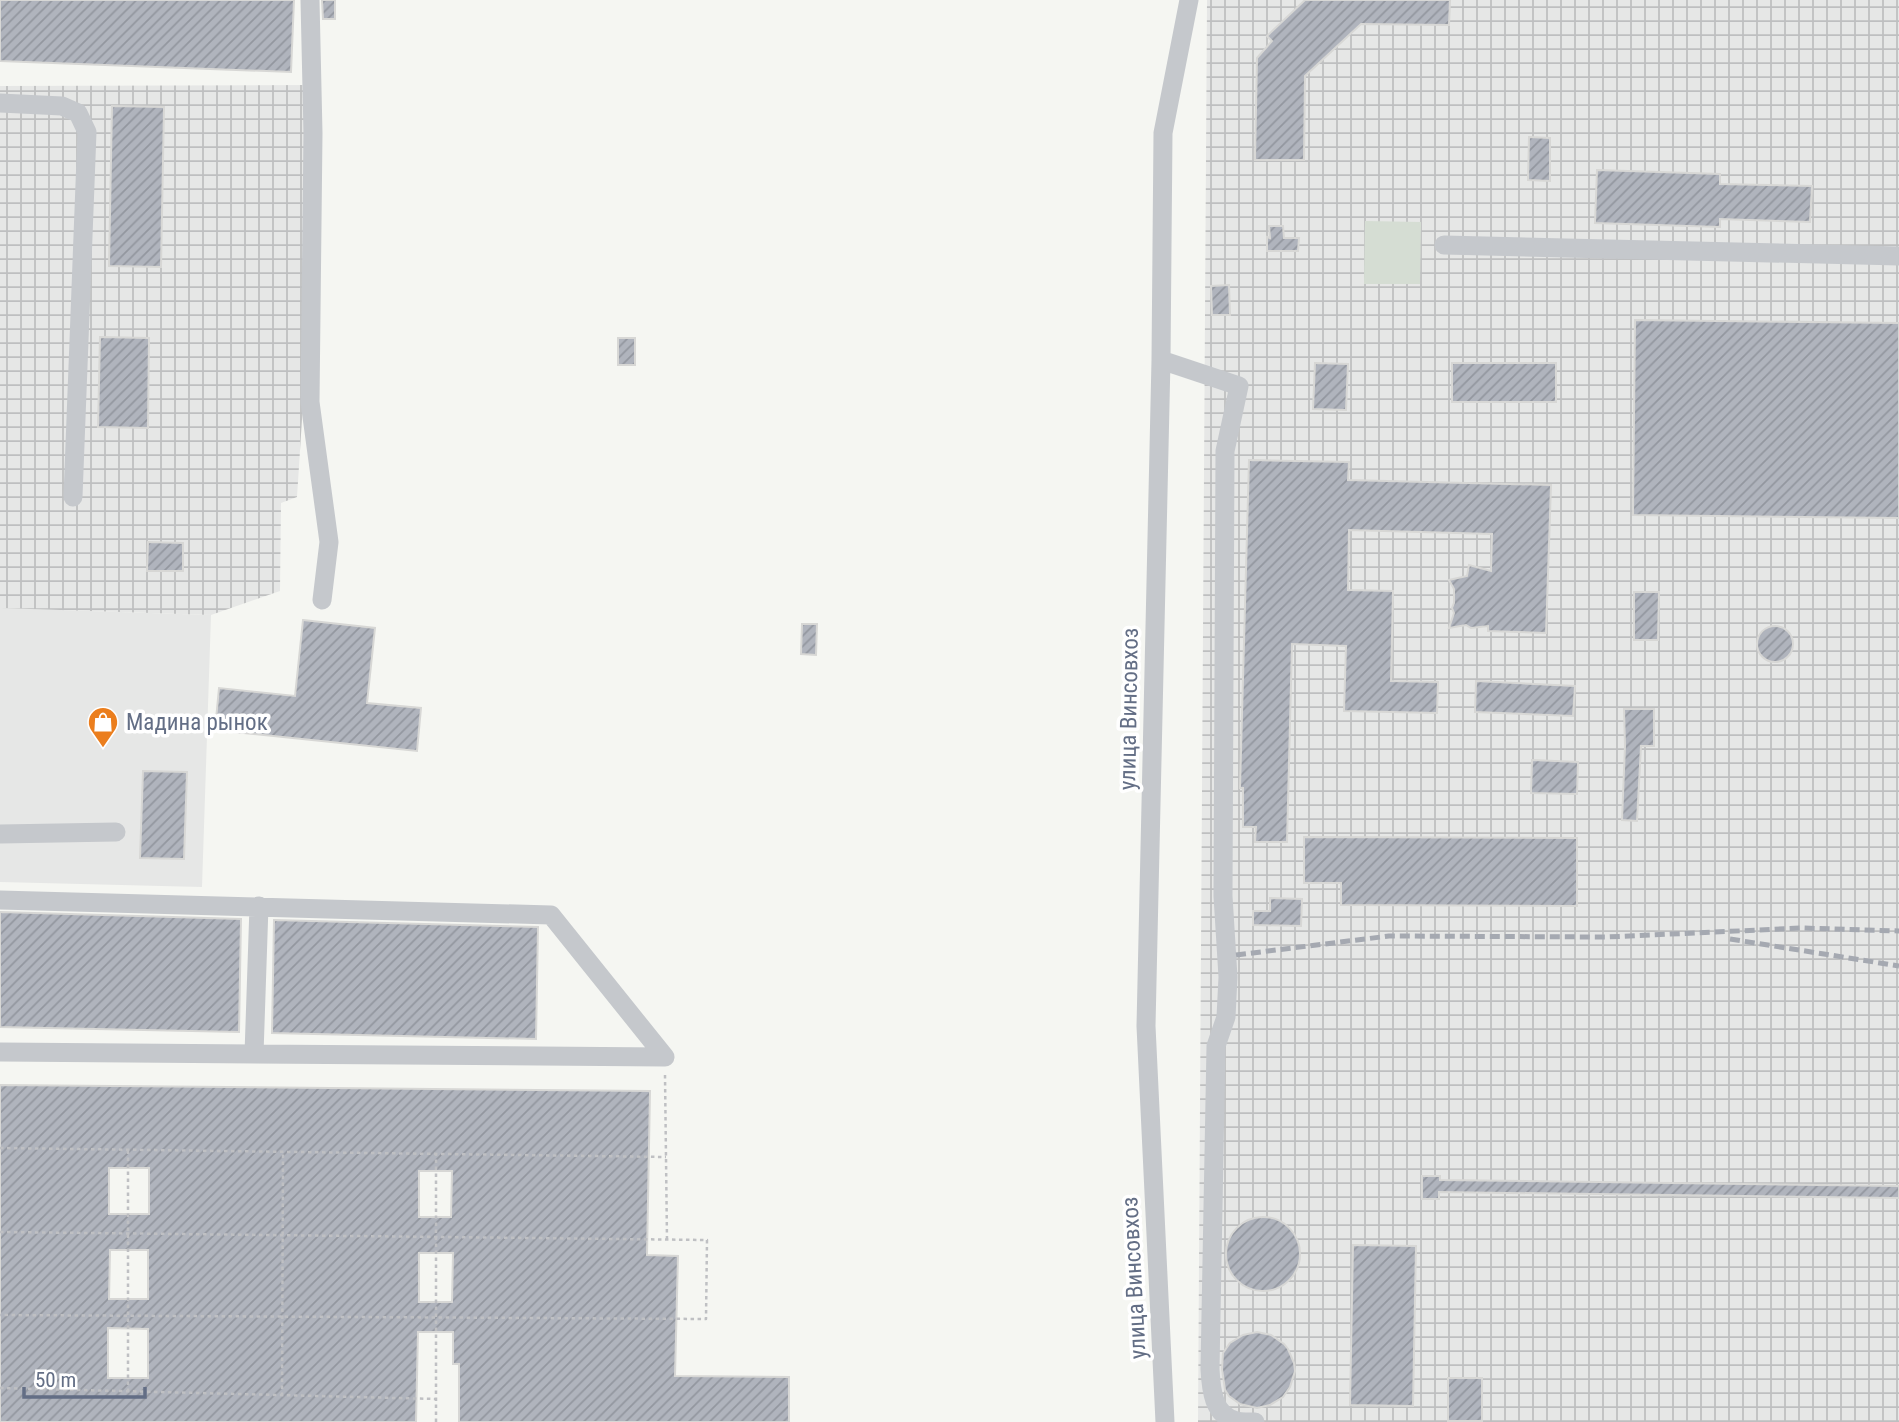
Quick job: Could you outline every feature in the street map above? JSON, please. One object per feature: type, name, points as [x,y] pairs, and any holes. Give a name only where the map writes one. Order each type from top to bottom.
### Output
[{"type":"street","points":[[310,0],[313,133],[310,402],[329,542],[322,600]]},
{"type":"street","name":"улица Винсовхоз","points":[[1165,1422],[1146,1026],[1161,360],[1163,133],[1189,0]]},
{"type":"street","points":[[0,103],[62,106],[78,113],[87,132],[73,497]]},
{"type":"street","points":[[1444,245],[1899,256]]},
{"type":"street","points":[[1161,360],[1239,386],[1225,451],[1223,896],[1228,977],[1226,1017],[1216,1046],[1210,1369],[1211,1393],[1220,1411],[1234,1421],[1255,1422]]},
{"type":"street","points":[[0,834],[116,832]]},
{"type":"street","points":[[0,900],[551,915],[665,1057]]},
{"type":"street","points":[[254,1054],[258,906]]},
{"type":"street","points":[[0,1052],[665,1057]]},
{"type":"path","points":[[665,1057],[667,1240]]},
{"type":"path","points":[[0,1149],[666,1157]]},
{"type":"path","points":[[128,1150],[128,1392]]},
{"type":"path","points":[[282,1396],[283,1152]]},
{"type":"path","points":[[436,1154],[436,1422]]},
{"type":"path","points":[[0,1232],[707,1240],[706,1319],[0,1315]]},
{"type":"path","points":[[0,1388],[436,1399]]},
{"type":"shaded area","points":[[1207,0],[1899,0],[1899,1422],[1198,1422]]},
{"type":"shaded area","points":[[307,85],[308,326],[297,497],[281,503],[280,591],[211,615],[0,608],[0,86]]},
{"type":"shaded area","points":[[1365,221],[1421,222],[1420,284],[1364,284]]},
{"type":"shaded area","name":"Мадина рынок","points":[[0,608],[211,615],[202,887],[0,882]]},
{"type":"building","points":[[0,0],[294,0],[291,72],[0,61]]},
{"type":"building","points":[[322,0],[335,0],[335,19],[323,19]]},
{"type":"building","points":[[1305,0],[1450,0],[1449,25],[1361,24],[1305,76],[1304,160],[1255,160],[1257,58],[1272,41],[1267,36]]},
{"type":"building","points":[[112,106],[164,107],[161,267],[109,266]]},
{"type":"building","points":[[1529,137],[1550,138],[1550,181],[1528,180]]},
{"type":"building","points":[[1597,170],[1720,174],[1720,184],[1812,186],[1810,222],[1720,219],[1720,227],[1595,223]]},
{"type":"building","points":[[1269,226],[1283,226],[1284,238],[1299,238],[1298,251],[1267,251]]},
{"type":"building","points":[[1229,285],[1230,315],[1212,315],[1211,286]]},
{"type":"building","points":[[1635,320],[1899,323],[1899,518],[1633,515]]},
{"type":"building","points":[[100,337],[149,338],[148,428],[98,427]]},
{"type":"building","points":[[618,338],[635,338],[635,365],[618,365]]},
{"type":"building","points":[[1315,363],[1348,364],[1346,410],[1313,409]]},
{"type":"building","points":[[1452,363],[1556,363],[1556,402],[1452,402]]},
{"type":"building","points":[[1249,460],[1349,462],[1348,480],[1551,485],[1546,633],[1488,631],[1488,626],[1471,628],[1466,625],[1449,628],[1454,613],[1454,589],[1449,580],[1467,576],[1469,565],[1491,571],[1492,534],[1349,530],[1348,590],[1393,591],[1391,681],[1438,682],[1437,713],[1344,711],[1346,646],[1292,644],[1287,842],[1255,842],[1256,827],[1243,827],[1243,788],[1240,788]]},
{"type":"building","points":[[148,542],[183,543],[183,571],[147,571]]},
{"type":"building","points":[[1634,592],[1659,592],[1658,640],[1634,640]]},
{"type":"building","points":[[303,620],[375,628],[367,703],[421,708],[417,751],[215,730],[219,688],[295,696]]},
{"type":"building","points":[[802,624],[817,624],[816,655],[801,654]]},
{"type":"building","points":[[1775,626],[1788,631],[1793,644],[1788,657],[1775,662],[1762,657],[1757,644],[1762,631]]},
{"type":"building","points":[[1476,681],[1575,686],[1573,716],[1475,712]]},
{"type":"building","points":[[1624,709],[1654,709],[1654,746],[1641,746],[1637,821],[1622,820]]},
{"type":"building","points":[[1532,760],[1578,762],[1577,794],[1531,793]]},
{"type":"building","points":[[143,771],[187,772],[184,859],[140,858]]},
{"type":"building","points":[[1304,837],[1577,838],[1577,906],[1341,905],[1341,883],[1304,883]]},
{"type":"building","points":[[1270,898],[1302,899],[1301,926],[1253,925],[1253,911],[1270,911]]},
{"type":"building","points":[[0,912],[241,919],[239,1032],[0,1027]]},
{"type":"building","points":[[274,920],[538,927],[536,1039],[272,1033]]},
{"type":"building","points":[[0,1085],[650,1091],[647,1255],[678,1256],[675,1376],[789,1377],[789,1422],[459,1422],[459,1364],[453,1364],[453,1332],[418,1332],[416,1422],[0,1422]],"holes":[[[109,1168],[149,1168],[149,1214],[109,1214]],[[419,1171],[452,1171],[451,1217],[419,1217]],[[110,1250],[148,1250],[148,1299],[109,1299]],[[419,1253],[453,1253],[452,1302],[419,1302]],[[108,1328],[148,1329],[148,1378],[108,1378]]]},
{"type":"building","points":[[1422,1176],[1440,1176],[1440,1180],[1899,1186],[1899,1198],[1439,1192],[1439,1199],[1422,1199]]},
{"type":"building","points":[[1256,1217],[1270,1217],[1284,1223],[1294,1233],[1300,1254],[1298,1268],[1284,1285],[1270,1291],[1256,1291],[1242,1285],[1232,1275],[1226,1261],[1226,1247],[1232,1233],[1242,1223]]},
{"type":"building","points":[[1353,1245],[1416,1246],[1413,1406],[1350,1405]]},
{"type":"building","points":[[1257,1332],[1271,1335],[1284,1344],[1295,1371],[1290,1387],[1283,1397],[1270,1405],[1257,1408],[1240,1404],[1229,1396],[1225,1390],[1222,1369],[1223,1353],[1230,1343],[1243,1335]]},
{"type":"building","points":[[1448,1378],[1482,1378],[1482,1421],[1448,1421]]},
{"type":"railway","points":[[1236,955],[1389,936],[1607,937],[1802,928],[1899,931]]},
{"type":"railway","points":[[1730,939],[1899,966]]},
{"type":"place","name":"Мадина рынок","points":[[103,749]]}]
